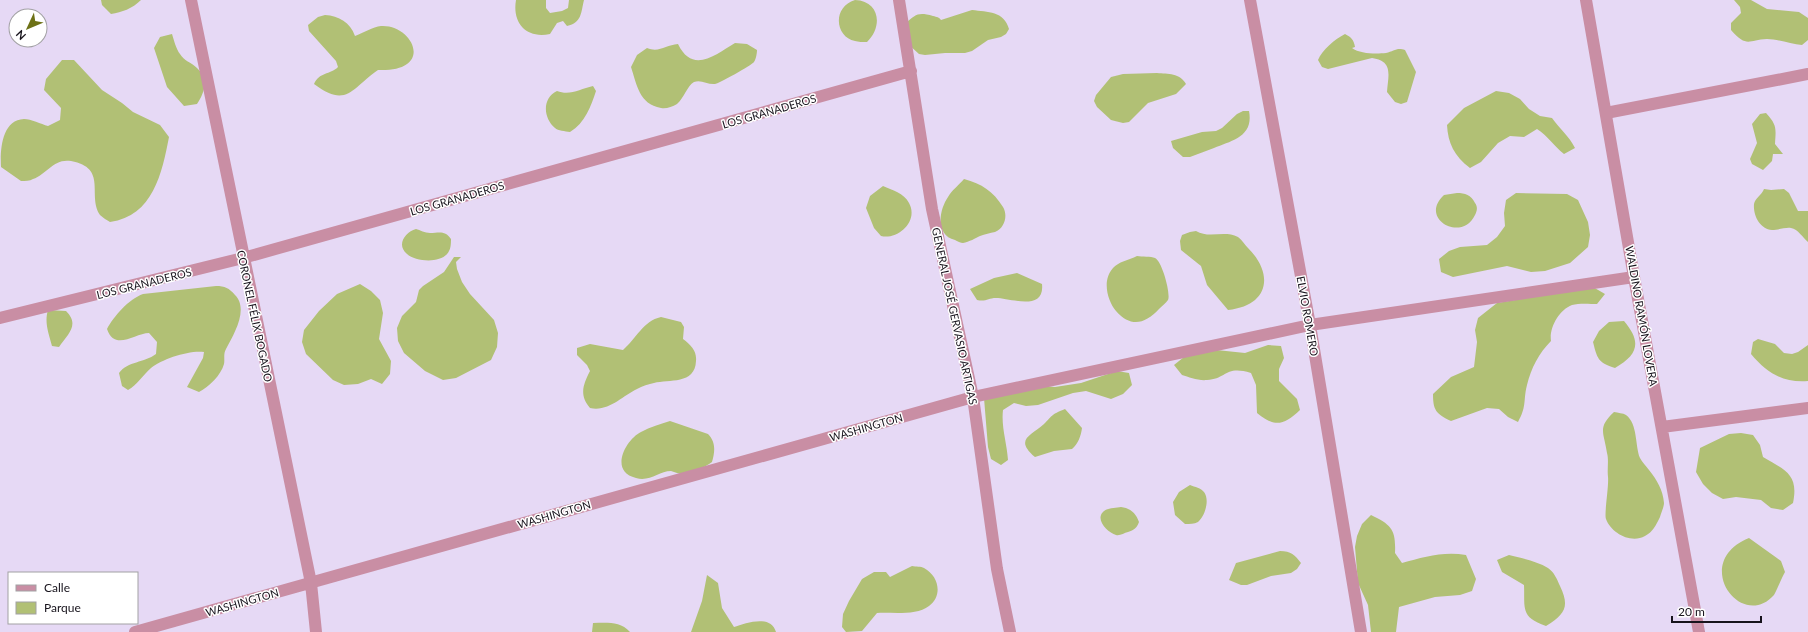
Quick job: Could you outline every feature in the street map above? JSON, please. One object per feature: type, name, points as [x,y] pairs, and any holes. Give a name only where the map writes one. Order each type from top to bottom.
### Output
[{"type":"street","name":"CORONEL FÉLIX BOGADO","points":[[190,0],[311,583],[316,632]]},
{"type":"street","name":"GENERAL JOSÉ GERVASIO ARTIGAS","points":[[899,0],[932,208],[973,396],[997,569],[1010,632]]},
{"type":"street","name":"ELVIO ROMERO","points":[[1250,0],[1310,325],[1361,632]]},
{"type":"street","name":"WALDINO RAMÓN LOVERA","points":[[1586,0],[1634,277],[1699,632]]},
{"type":"street","name":"LOS GRANADEROS","points":[[0,318],[243,258],[911,70]]},
{"type":"street","points":[[1606,113],[1808,74]]},
{"type":"street","name":"WASHINGTON","points":[[135,632],[973,396],[1310,325],[1634,277]]},
{"type":"street","points":[[1662,427],[1808,408]]},
{"type":"green space","points":[[101,0],[141,0],[127,10],[111,14],[102,5]]},
{"type":"green space","points":[[516,0],[546,0],[546,8],[550,13],[562,11],[568,8],[569,0],[584,0],[580,16],[576,22],[567,26],[563,21],[557,23],[550,34],[541,35],[528,32],[522,28],[516,16]]},
{"type":"green space","points":[[855,0],[863,1],[870,5],[876,16],[877,22],[875,29],[867,42],[856,41],[848,38],[843,34],[840,28],[839,22],[842,9]]},
{"type":"green space","points":[[1734,0],[1751,0],[1767,9],[1799,12],[1808,18],[1808,40],[1802,45],[1771,39],[1748,42],[1744,41],[1736,36],[1731,30],[1731,23],[1741,13],[1740,7]]},
{"type":"green space","points":[[972,10],[989,12],[999,16],[1007,23],[1009,29],[1006,34],[1001,37],[988,40],[972,51],[965,53],[925,55],[919,54],[908,44],[905,24],[915,16],[924,14],[938,17],[941,20]]},
{"type":"green space","points":[[325,15],[339,18],[347,23],[355,36],[381,26],[392,27],[402,32],[409,40],[413,48],[413,56],[407,64],[396,69],[378,70],[349,93],[334,95],[325,91],[314,84],[316,80],[322,75],[335,70],[338,67],[336,61],[309,31],[308,25],[318,17]]},
{"type":"green space","points":[[172,34],[179,52],[186,60],[201,72],[203,77],[204,90],[197,104],[184,106],[167,87],[154,48],[160,37]]},
{"type":"green space","points":[[1345,34],[1353,41],[1355,47],[1352,48],[1355,50],[1368,53],[1386,53],[1398,49],[1405,50],[1416,72],[1407,102],[1401,104],[1395,102],[1387,92],[1388,70],[1384,62],[1372,58],[1328,69],[1322,67],[1318,60],[1322,52]]},
{"type":"green space","points":[[735,43],[747,44],[757,50],[755,61],[742,70],[715,84],[699,81],[694,82],[689,86],[682,99],[671,107],[661,108],[654,106],[643,98],[637,87],[631,67],[637,55],[647,48],[655,50],[678,44],[684,53],[691,58],[698,60],[713,56]]},
{"type":"green space","points":[[62,60],[74,60],[102,90],[133,112],[160,125],[169,137],[163,165],[153,191],[146,202],[125,218],[110,222],[100,215],[95,199],[93,176],[89,170],[82,165],[71,161],[60,162],[38,177],[24,181],[21,181],[1,167],[2,144],[11,124],[27,119],[48,126],[60,120],[61,108],[44,90],[46,79]]},
{"type":"green space","points":[[1157,73],[1177,76],[1186,84],[1176,94],[1148,103],[1129,122],[1123,123],[1111,120],[1097,107],[1094,101],[1096,95],[1111,77],[1123,74]]},
{"type":"green space","points":[[593,86],[596,91],[594,97],[587,114],[580,124],[570,132],[556,129],[551,124],[546,114],[547,103],[552,94],[557,91],[566,93],[575,92]]},
{"type":"green space","points":[[1496,91],[1509,93],[1520,99],[1529,109],[1540,116],[1552,118],[1575,148],[1564,154],[1537,129],[1524,137],[1510,136],[1498,143],[1481,162],[1470,168],[1460,159],[1453,149],[1450,143],[1447,125],[1464,108]]},
{"type":"green space","points":[[1243,111],[1249,111],[1250,120],[1248,127],[1240,137],[1190,157],[1183,157],[1173,148],[1171,141],[1202,132],[1216,131]]},
{"type":"green space","points":[[1766,113],[1775,127],[1775,144],[1783,154],[1773,154],[1772,161],[1763,170],[1752,164],[1750,159],[1757,143],[1752,124],[1760,114]]},
{"type":"green space","points":[[964,179],[976,183],[991,192],[1005,210],[1005,221],[1001,228],[995,232],[982,235],[963,243],[949,237],[944,233],[941,215],[942,208],[951,192]]},
{"type":"green space","points":[[883,186],[898,192],[904,197],[909,203],[911,210],[909,222],[905,228],[894,235],[881,236],[874,228],[866,208],[870,196]]},
{"type":"green space","points":[[1764,189],[1784,189],[1789,193],[1798,211],[1808,211],[1808,242],[1794,229],[1787,228],[1772,230],[1764,227],[1758,221],[1754,204]]},
{"type":"green space","points":[[1457,193],[1470,196],[1476,204],[1477,209],[1475,215],[1469,223],[1461,227],[1453,227],[1445,224],[1439,219],[1436,212],[1437,204],[1444,195]]},
{"type":"green space","points":[[1516,193],[1567,194],[1578,200],[1588,222],[1590,235],[1588,247],[1570,263],[1545,271],[1531,272],[1507,266],[1453,277],[1441,272],[1439,259],[1449,251],[1460,247],[1487,245],[1497,237],[1505,226],[1504,213],[1506,200]]},
{"type":"green space","points":[[416,229],[428,233],[444,233],[449,236],[451,239],[451,247],[446,255],[435,260],[423,260],[411,257],[407,254],[402,247],[403,239],[408,233]]},
{"type":"green space","points":[[1196,231],[1206,234],[1233,235],[1242,241],[1257,258],[1262,269],[1264,278],[1263,288],[1259,296],[1252,302],[1241,307],[1228,310],[1207,285],[1201,266],[1181,250],[1180,241],[1182,235]]},
{"type":"green space","points":[[1137,256],[1153,257],[1158,260],[1165,278],[1169,297],[1168,300],[1154,314],[1143,321],[1133,322],[1127,320],[1116,311],[1108,296],[1107,284],[1110,273],[1115,266]]},
{"type":"green space","points":[[454,257],[461,257],[456,262],[462,282],[470,294],[494,320],[498,333],[497,347],[491,360],[456,378],[443,380],[425,371],[404,353],[398,341],[397,328],[402,316],[416,302],[419,290],[444,272]]},
{"type":"green space","points":[[1017,273],[1042,284],[1041,293],[1038,298],[1025,302],[996,298],[977,300],[970,289],[994,278]]},
{"type":"green space","points":[[360,284],[371,291],[380,300],[383,313],[379,339],[391,361],[390,374],[382,384],[371,379],[358,384],[344,385],[333,380],[306,354],[302,342],[304,330],[319,311],[337,294]]},
{"type":"green space","points":[[216,286],[227,288],[231,291],[239,301],[241,307],[239,322],[225,351],[224,364],[214,380],[199,392],[187,387],[203,358],[204,352],[191,352],[162,361],[151,368],[128,390],[122,386],[119,373],[127,366],[156,354],[157,342],[149,333],[126,340],[115,339],[111,336],[107,329],[122,308],[143,294]]},
{"type":"green space","points":[[1593,287],[1605,294],[1597,304],[1581,304],[1567,307],[1559,315],[1553,325],[1551,341],[1539,356],[1531,373],[1526,391],[1524,407],[1518,422],[1508,417],[1499,409],[1487,408],[1451,421],[1436,411],[1433,394],[1451,377],[1474,367],[1477,342],[1475,330],[1478,318],[1497,303]]},
{"type":"green space","points":[[48,310],[66,311],[72,321],[69,334],[59,347],[52,346],[48,333]]},
{"type":"green space","points":[[661,317],[681,322],[684,327],[683,339],[693,348],[696,354],[695,369],[691,374],[680,380],[660,382],[643,386],[609,406],[597,409],[590,408],[584,399],[583,390],[590,371],[587,365],[577,355],[577,348],[590,344],[623,350],[644,326]]},
{"type":"green space","points":[[1624,321],[1633,335],[1635,348],[1629,358],[1615,368],[1605,364],[1599,359],[1593,342],[1599,331],[1609,322]]},
{"type":"green space","points":[[1758,339],[1775,344],[1784,353],[1792,354],[1808,345],[1808,381],[1783,378],[1763,367],[1751,354],[1753,342]]},
{"type":"green space","points":[[1268,345],[1281,346],[1284,358],[1279,369],[1279,381],[1297,399],[1300,410],[1289,419],[1279,423],[1269,421],[1257,413],[1256,385],[1251,373],[1231,371],[1214,379],[1200,380],[1182,375],[1174,365],[1184,357],[1207,349],[1245,353]]},
{"type":"green space","points":[[1117,371],[1129,373],[1132,385],[1123,394],[1111,399],[1086,391],[1073,393],[1038,405],[1026,406],[1014,403],[1003,410],[1003,423],[1008,460],[1001,465],[991,459],[988,447],[984,398],[1043,386],[1055,387],[1081,383]]},
{"type":"green space","points":[[1065,409],[1082,428],[1078,442],[1072,449],[1054,451],[1035,457],[1026,446],[1025,442],[1027,438],[1053,415]]},
{"type":"green space","points":[[1614,412],[1625,414],[1633,424],[1640,458],[1657,481],[1663,498],[1663,508],[1656,525],[1648,534],[1640,538],[1634,539],[1622,536],[1612,529],[1606,519],[1608,459],[1603,431],[1605,422]]},
{"type":"green space","points":[[670,421],[708,434],[714,444],[714,455],[712,462],[687,474],[667,471],[646,479],[628,475],[623,469],[621,463],[625,448],[635,436],[644,430]]},
{"type":"green space","points":[[1741,433],[1753,435],[1760,445],[1763,457],[1784,470],[1792,479],[1794,485],[1793,503],[1783,510],[1771,508],[1761,500],[1736,497],[1723,499],[1712,493],[1703,484],[1696,472],[1700,448],[1729,434]]},
{"type":"green space","points":[[1190,485],[1204,492],[1207,503],[1205,512],[1198,522],[1193,524],[1185,524],[1175,515],[1173,502],[1179,492]]},
{"type":"green space","points":[[1111,508],[1127,508],[1132,512],[1139,522],[1134,530],[1116,535],[1106,529],[1101,522],[1101,515],[1103,512]]},
{"type":"green space","points":[[1371,515],[1384,522],[1391,529],[1395,539],[1395,553],[1402,563],[1442,554],[1466,555],[1476,579],[1472,591],[1460,595],[1435,597],[1399,607],[1396,632],[1371,632],[1368,605],[1358,583],[1355,547],[1357,536],[1362,524]]},
{"type":"green space","points":[[1749,538],[1781,561],[1785,572],[1774,595],[1761,604],[1748,605],[1736,600],[1727,589],[1722,576],[1723,562],[1732,549]]},
{"type":"green space","points":[[1280,551],[1290,553],[1297,558],[1301,563],[1297,569],[1291,573],[1271,576],[1247,585],[1241,585],[1229,580],[1236,563]]},
{"type":"green space","points":[[1509,555],[1539,563],[1554,574],[1563,593],[1565,605],[1558,618],[1546,626],[1538,623],[1528,615],[1525,606],[1524,585],[1502,572],[1497,560]]},
{"type":"green space","points":[[912,566],[923,567],[933,576],[936,581],[938,592],[933,602],[929,606],[918,611],[904,613],[877,613],[862,631],[846,632],[842,627],[843,614],[862,579],[874,572],[886,572],[890,577]]},
{"type":"green space","points":[[707,575],[718,583],[722,608],[734,627],[751,622],[764,621],[773,626],[776,632],[691,632],[702,601]]},
{"type":"green space","points":[[593,623],[618,624],[630,632],[592,632]]}]
